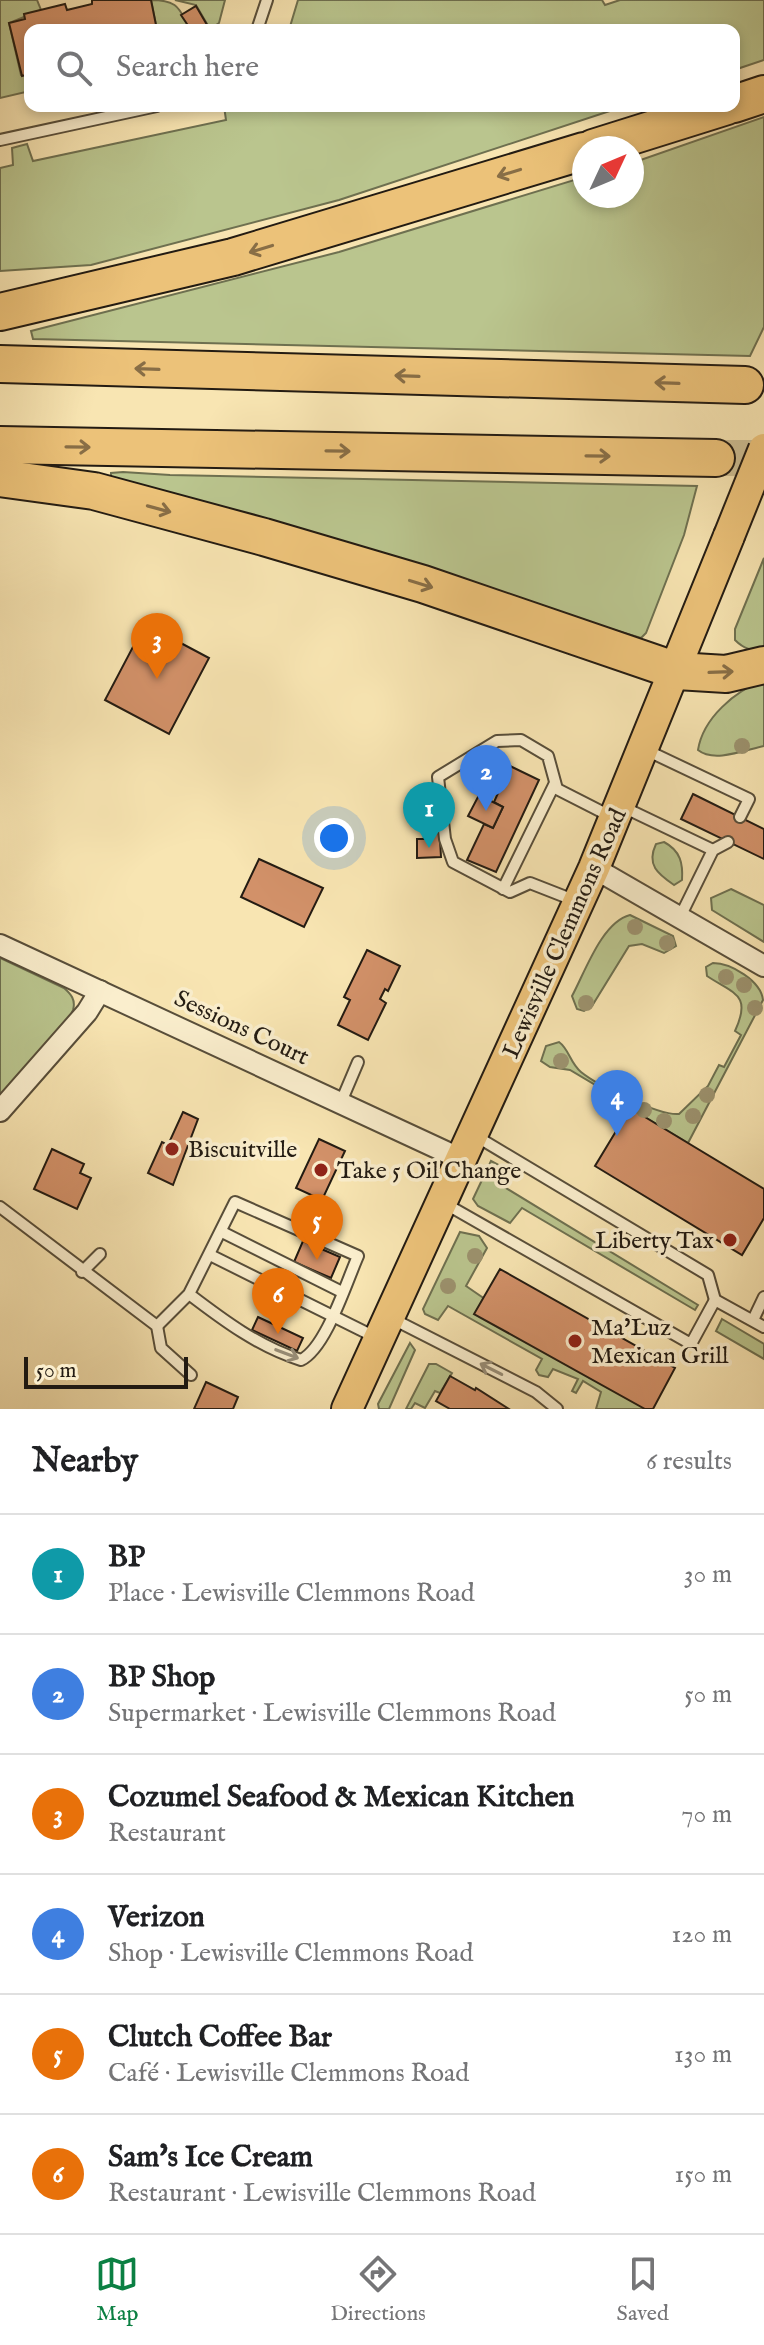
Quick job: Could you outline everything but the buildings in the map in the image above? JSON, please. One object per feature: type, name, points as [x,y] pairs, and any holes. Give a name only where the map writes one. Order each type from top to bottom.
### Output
[{"type":"highway","points":[[740,102],[764,94]]},
{"type":"highway","points":[[631,136],[708,112]]},
{"type":"highway","points":[[0,312],[233,257],[572,155]]},
{"type":"highway","points":[[0,364],[745,385]]},
{"type":"highway","points":[[0,445],[716,458]]},
{"type":"highway","points":[[0,478],[94,491],[264,537],[423,584],[677,671],[726,674],[764,665]]},
{"type":"main road","name":"Lewisville Clemmons Road","points":[[347,1409],[618,813],[764,449]]},
{"type":"street","points":[[594,868],[764,966]]},
{"type":"street","name":"Sessions Court","points":[[0,945],[341,1102],[467,1146]]},
{"type":"street","points":[[0,1111],[87,1012],[100,991]]},
{"type":"lane","points":[[259,24],[267,0]]},
{"type":"lane","points":[[0,140],[129,112]]},
{"type":"lane","points":[[579,902],[530,883],[510,892],[453,862],[445,839],[438,777],[497,741],[521,740],[548,756],[557,789],[713,850]]},
{"type":"lane","points":[[644,749],[749,799],[740,817]]},
{"type":"lane","points":[[503,889],[555,782]]},
{"type":"lane","points":[[680,917],[713,850],[728,842]]},
{"type":"lane","points":[[341,1102],[358,1062]]},
{"type":"lane","points":[[442,1202],[691,1344],[715,1300],[708,1275],[467,1146]]},
{"type":"lane","points":[[157,1326],[189,1294],[235,1202],[358,1256],[332,1316],[310,1356],[301,1360],[281,1354],[226,1321],[189,1294]]},
{"type":"lane","points":[[0,1207],[157,1326],[161,1348],[191,1375]]},
{"type":"lane","points":[[222,1232],[342,1292]]},
{"type":"lane","points":[[82,1272],[100,1254]]},
{"type":"lane","points":[[210,1255],[332,1316],[384,1328],[536,1392],[557,1409]]},
{"type":"lane","points":[[753,1320],[764,1297]]},
{"type":"lane","points":[[715,1300],[764,1327]]},
{"type":"green space","points":[[0,0],[37,0],[41,10],[9,23],[21,75],[24,75],[24,92],[0,98]]},
{"type":"green space","points":[[151,0],[174,4],[188,24],[156,24]]},
{"type":"green space","points":[[175,0],[225,0],[218,24],[207,24],[196,5]]},
{"type":"green space","points":[[298,0],[602,0],[605,5],[620,0],[764,0],[764,60],[740,68],[740,24],[291,24]]},
{"type":"green space","points":[[225,112],[607,112],[339,200],[91,265],[0,271],[0,168],[13,165],[12,148],[27,144],[33,161],[226,120]]},
{"type":"green space","points":[[764,117],[764,327],[750,356],[33,339],[31,331],[339,252],[572,181],[572,208],[644,208],[644,159]]},
{"type":"green space","points":[[111,473],[697,486],[684,535],[646,633],[641,638],[111,478]]},
{"type":"green space","points":[[764,558],[764,649],[751,649],[735,640],[735,629]]},
{"type":"green space","points":[[764,680],[764,746],[721,756],[698,750],[706,727],[722,707],[742,691]]},
{"type":"green space","points":[[664,842],[674,849],[681,863],[682,880],[674,885],[659,873],[653,863],[656,844]]},
{"type":"green space","points":[[731,889],[764,905],[764,942],[712,910],[711,898]]},
{"type":"green space","points":[[630,915],[673,936],[676,946],[664,953],[642,944],[629,946],[592,1006],[584,1011],[577,1009],[572,996],[595,949],[611,927]]},
{"type":"green space","points":[[0,958],[64,988],[74,1003],[69,1019],[61,1030],[0,1096]]},
{"type":"green space","points":[[713,963],[744,974],[757,986],[763,1000],[688,1143],[630,1108],[623,1119],[615,1115],[622,1101],[570,1070],[550,1067],[541,1061],[546,1046],[559,1042],[577,1068],[589,1078],[643,1105],[679,1114],[708,1086],[719,1065],[724,1067],[741,1035],[735,1031],[740,1019],[741,1002],[738,996],[707,976],[706,967]]},
{"type":"green space","points":[[491,1161],[506,1169],[501,1185],[698,1305],[695,1310],[522,1208],[510,1223],[478,1206],[473,1199]]},
{"type":"green space","points":[[460,1232],[479,1236],[487,1248],[466,1286],[645,1409],[596,1409],[601,1392],[583,1381],[576,1393],[572,1391],[578,1379],[553,1369],[548,1377],[539,1375],[536,1370],[542,1359],[448,1306],[438,1320],[425,1314],[423,1309]]},
{"type":"green space","points":[[722,1319],[764,1344],[764,1359],[716,1331]]},
{"type":"green space","points":[[410,1343],[415,1350],[389,1409],[379,1409],[378,1404]]},
{"type":"green space","points":[[429,1364],[436,1364],[452,1373],[440,1393],[435,1391],[425,1408],[415,1403],[411,1409],[406,1409]]},
{"type":"tunnel","points":[[716,458],[764,458]]},
{"type":"place","name":"Cozumel Seafood & Mexican Kitchen","points":[[157,679]]},
{"type":"place","name":"BP Shop","points":[[486,811]]},
{"type":"place","name":"BP","points":[[429,848]]},
{"type":"place","name":"Verizon","points":[[617,1136]]},
{"type":"place","name":"Biscuitville","points":[[172,1149]]},
{"type":"place","name":"Take 5 Oil Change","points":[[321,1170]]},
{"type":"place","name":"Liberty Tax","points":[[730,1240]]},
{"type":"place","name":"Clutch Coffee Bar","points":[[317,1260]]},
{"type":"place","name":"Sam's Ice Cream","points":[[278,1334]]},
{"type":"place","name":"Ma'Luz Mexican Grill","points":[[575,1341]]}]
